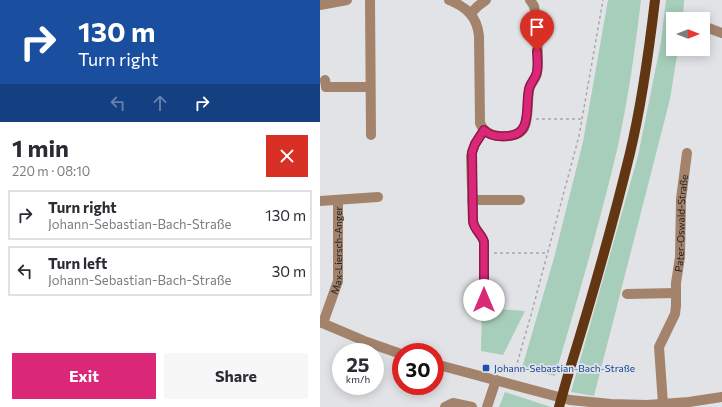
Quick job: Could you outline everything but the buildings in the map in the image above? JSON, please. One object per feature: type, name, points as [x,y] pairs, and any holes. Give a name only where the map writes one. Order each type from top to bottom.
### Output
[{"type":"main road","points":[[559,407],[598,275],[630,152],[648,55],[655,0]]},
{"type":"street","points":[[320,5],[347,0]]},
{"type":"street","points":[[370,0],[371,135]]},
{"type":"street","points":[[449,0],[459,4],[471,13],[478,24],[480,120],[484,130],[487,133],[496,136],[510,136],[521,131],[525,126],[529,87],[537,75],[535,12],[534,6],[530,0]]},
{"type":"street","points":[[471,13],[486,0]]},
{"type":"street","points":[[710,29],[722,33]]},
{"type":"street","points":[[326,80],[326,87],[370,87]]},
{"type":"street","points":[[484,130],[472,152],[472,200],[474,225],[483,239],[484,300]]},
{"type":"street","name":"Pater-Oswald-Straße","points":[[663,404],[659,347],[664,333],[675,314],[676,279],[680,257],[681,199],[687,153]]},
{"type":"street","name":"Max-Liersch-Anger","points":[[320,201],[378,197]]},
{"type":"street","name":"Max-Liersch-Anger","points":[[321,322],[338,281],[338,200]]},
{"type":"street","points":[[472,200],[520,200]]},
{"type":"street","points":[[627,294],[676,294]]},
{"type":"street","points":[[321,322],[366,342],[392,351]]},
{"type":"street","points":[[444,366],[570,400],[632,406],[689,402],[722,397]]},
{"type":"street","points":[[487,407],[496,380]]},
{"type":"street","points":[[445,407],[453,403],[472,407]]},
{"type":"path","points":[[511,384],[548,252],[582,119],[603,0]]},
{"type":"path","points":[[526,119],[582,119]]},
{"type":"path","points":[[484,253],[548,252]]},
{"type":"green space","points":[[608,0],[641,0],[634,57],[625,113],[617,150],[588,263],[555,376],[522,368],[554,258],[583,142]]},
{"type":"green space","points":[[666,0],[684,0],[683,12],[666,12],[666,56],[677,56],[670,99],[594,396],[571,392],[638,156],[661,42]]},
{"type":"green space","points":[[482,308],[525,311],[503,355],[481,351]]},
{"type":"green space","points":[[505,392],[551,407],[499,407]]},
{"type":"place","name":"Johann-Sebastian-Bach-Straße","points":[[486,368]]},
{"type":"route","points":[[484,300],[484,242],[475,228],[473,221],[471,156],[473,148],[484,130],[487,133],[496,136],[510,136],[517,134],[524,128],[526,123],[529,87],[537,75],[537,51]]}]
